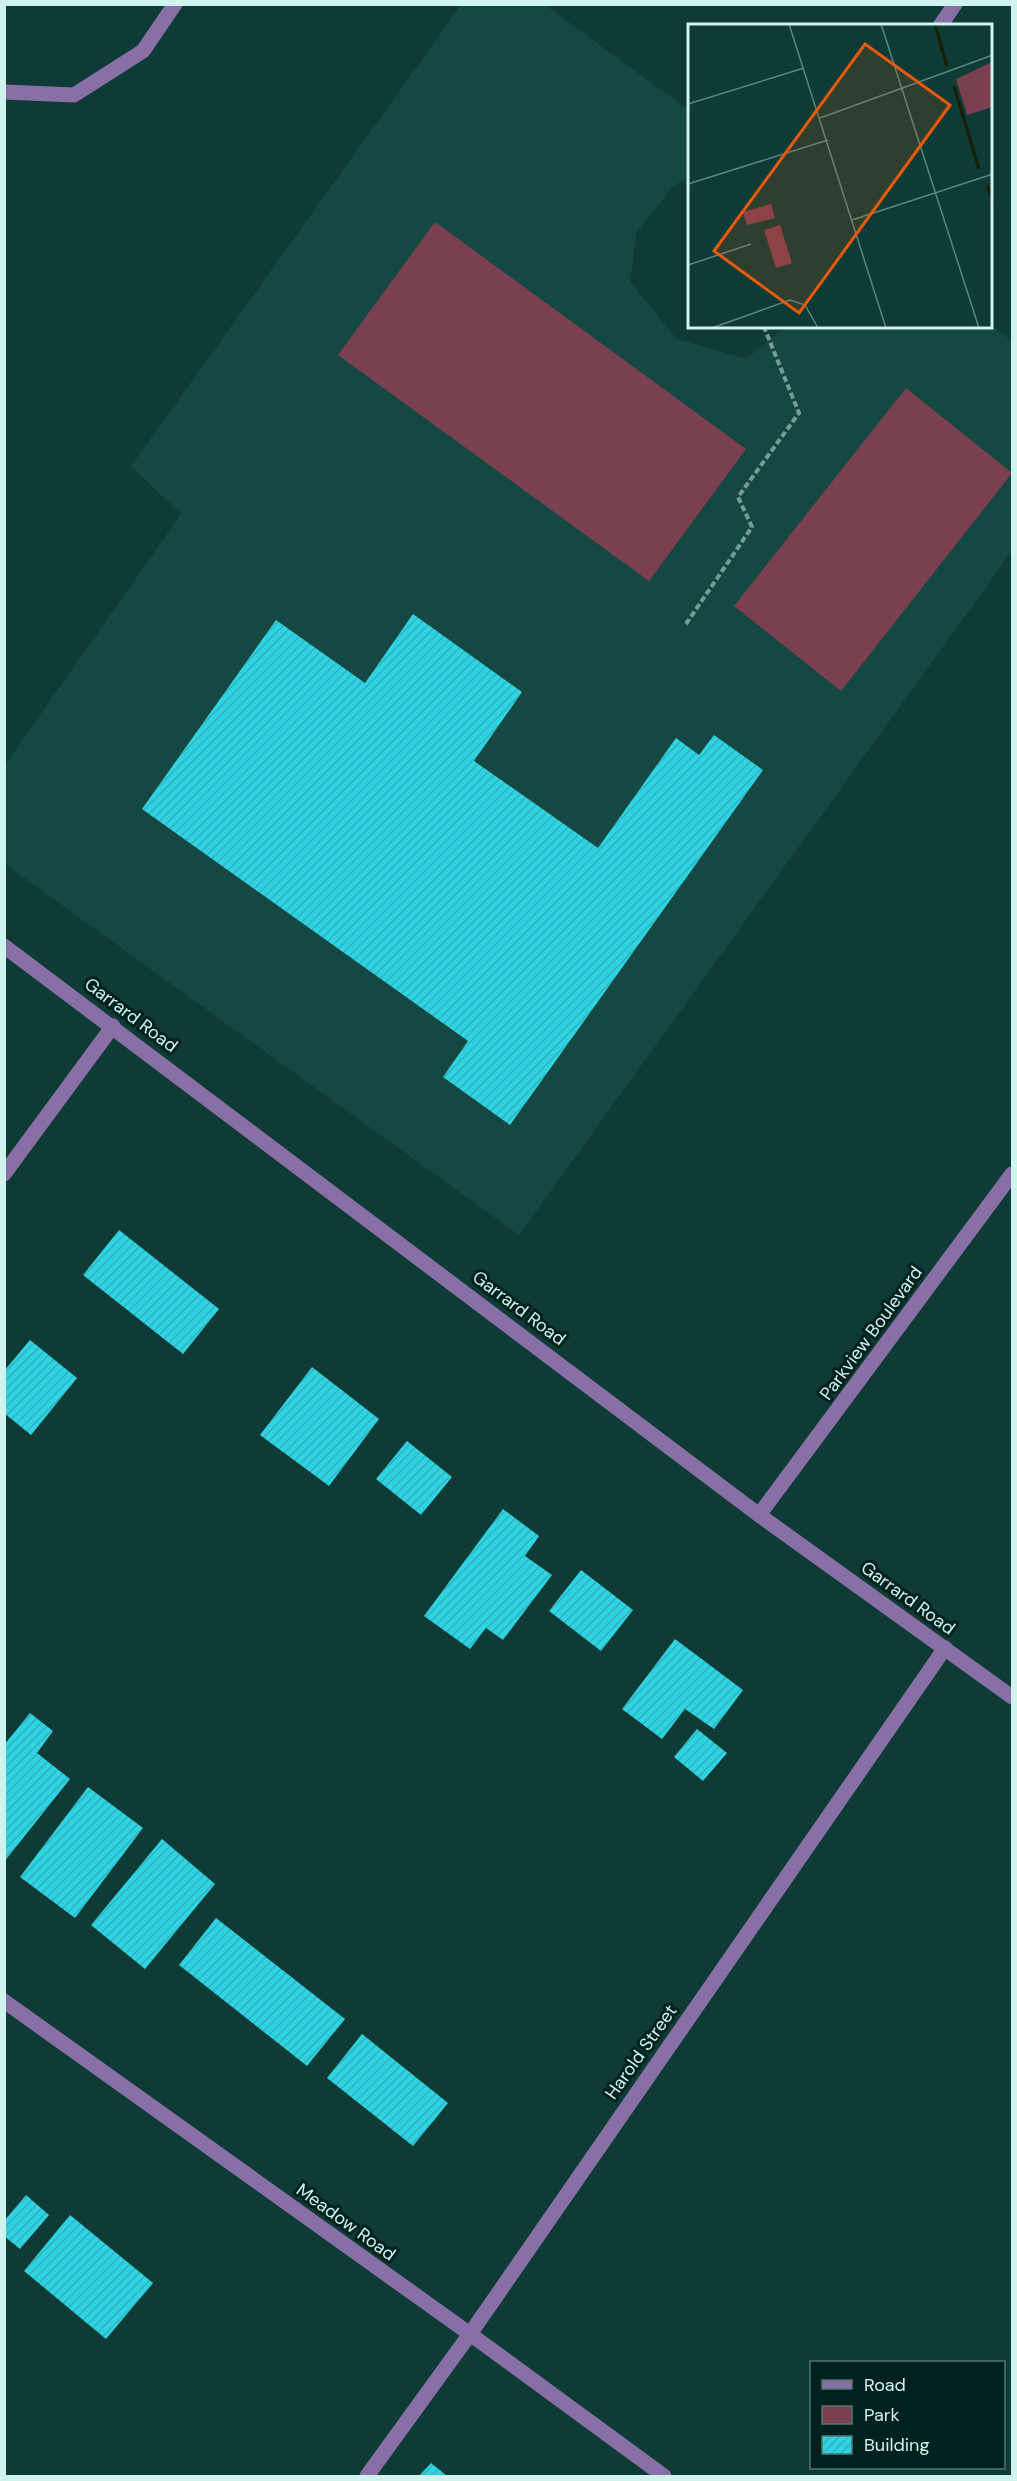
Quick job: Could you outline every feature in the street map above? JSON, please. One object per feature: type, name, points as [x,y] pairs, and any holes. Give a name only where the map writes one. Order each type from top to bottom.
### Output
[{"type":"street","points":[[4,92],[74,95],[143,51],[175,4]]},
{"type":"street","points":[[941,24],[955,4]]},
{"type":"street","name":"Garrard Road","points":[[4,946],[759,1515],[1012,1697]]},
{"type":"street","points":[[4,1174],[113,1026]]},
{"type":"street","name":"Parkview Boulevard","points":[[759,1515],[1012,1174]]},
{"type":"street","name":"Harold Street","points":[[367,2476],[470,2334],[945,1648]]},
{"type":"street","name":"Meadow Road","points":[[4,2001],[470,2334],[664,2476]]},
{"type":"path","points":[[686,624],[752,527],[738,497],[799,413],[764,328]]},
{"type":"shaded area","points":[[461,5],[545,5],[688,110],[688,177],[672,187],[636,234],[630,282],[677,339],[746,359],[784,328],[993,327],[1012,341],[1012,551],[519,1235],[5,864],[5,765],[181,514],[131,466]]},
{"type":"green space","points":[[435,222],[746,449],[649,581],[338,355]]},
{"type":"green space","points":[[906,388],[1012,473],[841,691],[734,606]]},
{"type":"building","points":[[413,614],[522,692],[474,761],[598,848],[676,738],[699,755],[714,735],[763,770],[510,1125],[443,1077],[468,1041],[142,809],[276,620],[365,683]]},
{"type":"building","points":[[119,1230],[219,1309],[183,1354],[83,1275]]},
{"type":"building","points":[[30,1340],[77,1378],[31,1435],[4,1413],[4,1371]]},
{"type":"building","points":[[312,1367],[379,1419],[329,1486],[260,1435]]},
{"type":"building","points":[[407,1441],[452,1477],[421,1515],[376,1479]]},
{"type":"building","points":[[503,1509],[539,1536],[525,1556],[552,1575],[503,1640],[486,1628],[470,1649],[424,1616]]},
{"type":"building","points":[[581,1570],[633,1610],[601,1651],[549,1611]]},
{"type":"building","points":[[675,1639],[743,1690],[714,1729],[685,1709],[662,1739],[622,1709]]},
{"type":"building","points":[[30,1713],[53,1731],[37,1753],[70,1779],[4,1862],[4,1745]]},
{"type":"building","points":[[697,1729],[727,1753],[703,1781],[674,1757]]},
{"type":"building","points":[[88,1787],[143,1828],[75,1918],[20,1877]]},
{"type":"building","points":[[162,1839],[215,1884],[145,1969],[91,1925]]},
{"type":"building","points":[[216,1918],[345,2019],[307,2066],[179,1965]]},
{"type":"building","points":[[362,2034],[448,2103],[413,2146],[327,2078]]},
{"type":"building","points":[[26,2195],[49,2215],[20,2249],[4,2236],[4,2221]]},
{"type":"building","points":[[70,2215],[153,2283],[106,2339],[24,2271]]},
{"type":"building","points":[[431,2463],[447,2476],[419,2476]]}]
